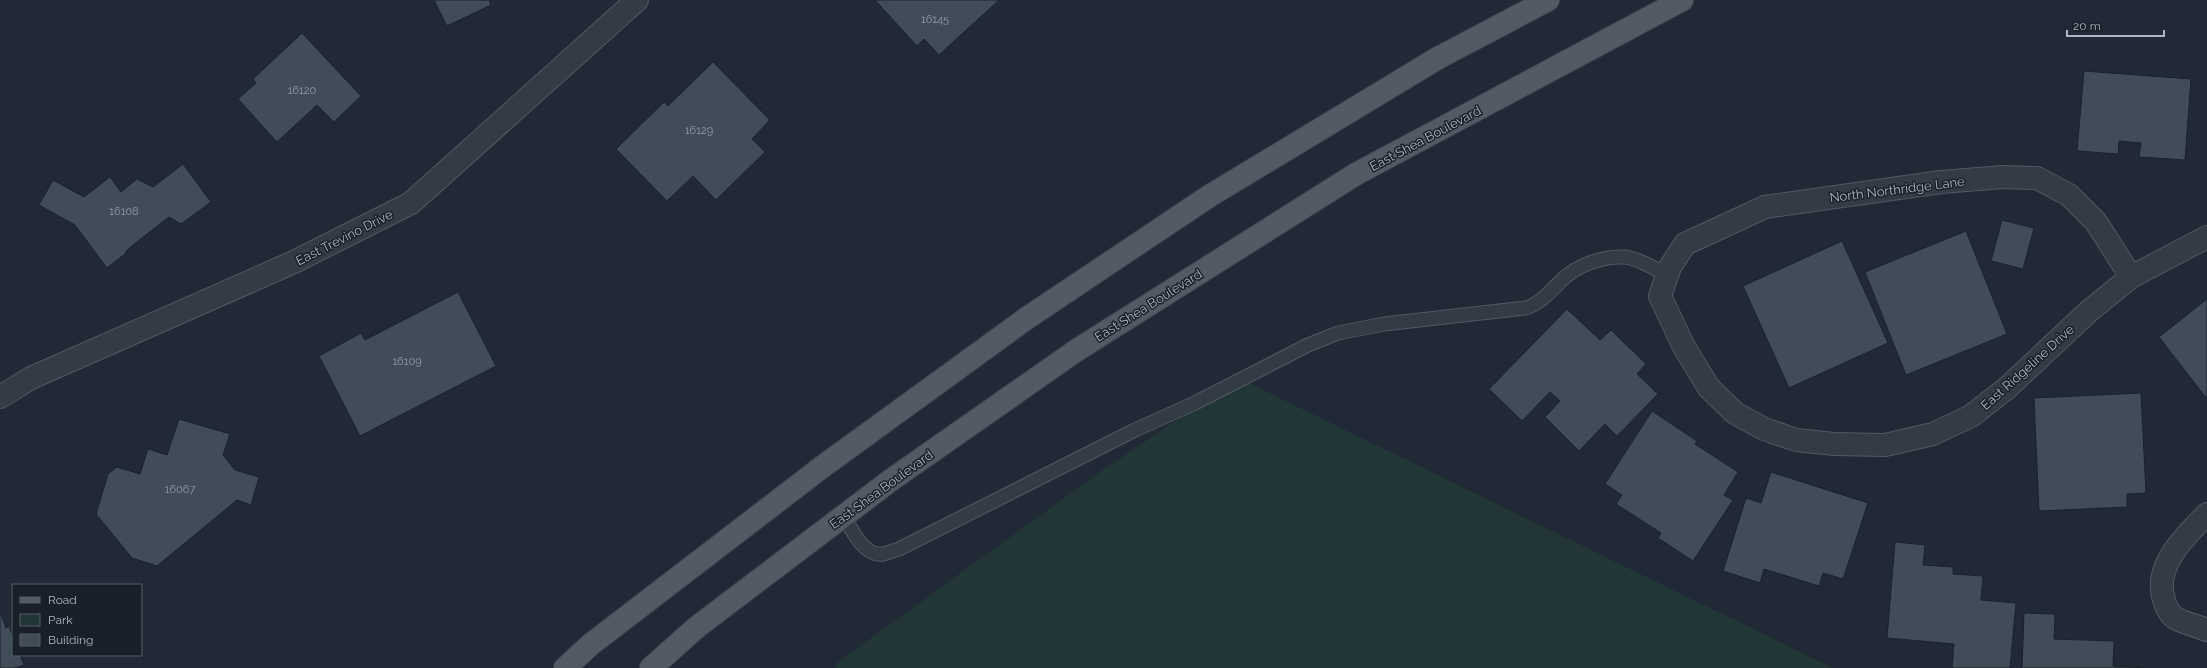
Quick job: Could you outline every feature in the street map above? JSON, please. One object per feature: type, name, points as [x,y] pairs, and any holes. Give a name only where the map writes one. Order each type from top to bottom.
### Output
[{"type":"main road","points":[[565,668],[590,645],[822,467],[1027,318],[1218,191],[1438,58],[1548,0]]},
{"type":"main road","name":"East Shea Boulevard","points":[[651,668],[698,627],[891,480],[1076,350],[1356,174],[1682,0]]},
{"type":"street","name":"East Trevino Drive","points":[[0,397],[31,378],[294,262],[411,203],[637,0]]},
{"type":"street","name":"North Northridge Lane","points":[[1660,296],[1667,274],[1685,244],[1765,207],[1941,182],[2003,177],[2037,178],[2069,196],[2096,222],[2131,277]]},
{"type":"street","name":"East Ridgeline Drive","points":[[1660,296],[1684,347],[1709,388],[1735,413],[1764,429],[1796,440],[1834,444],[1885,445],[1933,434],[1971,416],[2006,388],[2088,312],[2131,277],[2207,237]]},
{"type":"street","points":[[2207,514],[2171,555],[2164,572],[2162,583],[2163,597],[2167,609],[2175,618],[2207,630]]},
{"type":"lane","points":[[844,516],[855,538],[876,553],[883,554],[899,549],[1135,430],[1195,404],[1308,345],[1338,333],[1384,324],[1534,306],[1571,271],[1590,262],[1625,257],[1667,274]]},
{"type":"green space","points":[[1239,378],[1833,668],[835,668],[838,662],[1097,474]]},
{"type":"building","points":[[434,0],[489,0],[491,5],[447,26]]},
{"type":"building","points":[[875,0],[999,0],[939,55],[924,39],[917,46]]},
{"type":"building","points":[[302,33],[361,96],[334,122],[317,105],[277,142],[238,99],[256,83],[253,79]]},
{"type":"building","points":[[713,62],[770,120],[752,139],[765,152],[716,200],[693,176],[667,201],[616,149],[664,102],[668,106]]},
{"type":"building","points":[[2084,71],[2191,79],[2185,160],[2139,157],[2141,143],[2119,141],[2118,154],[2077,151]]},
{"type":"building","points":[[183,164],[211,202],[181,224],[169,217],[128,249],[125,254],[107,268],[75,225],[39,205],[53,180],[84,197],[110,177],[121,192],[137,179],[153,187]]},
{"type":"building","points":[[2002,220],[2034,228],[2023,269],[1991,261]]},
{"type":"building","points":[[1966,231],[2007,334],[1906,375],[1865,272]]},
{"type":"building","points":[[1842,241],[1888,343],[1789,388],[1743,286]]},
{"type":"building","points":[[458,292],[496,366],[360,436],[319,356],[361,333],[365,340]]},
{"type":"building","points":[[2207,299],[2207,399],[2159,337]]},
{"type":"building","points":[[1567,309],[1600,340],[1611,330],[1646,364],[1637,374],[1658,394],[1617,436],[1605,424],[1579,451],[1545,417],[1560,401],[1550,392],[1522,421],[1489,389]]},
{"type":"building","points":[[2141,393],[2146,493],[2127,494],[2127,507],[2039,511],[2034,398]]},
{"type":"building","points":[[1652,411],[1697,441],[1695,444],[1738,472],[1724,495],[1733,500],[1693,561],[1658,538],[1661,533],[1616,504],[1622,495],[1605,484]]},
{"type":"building","points":[[179,419],[230,434],[223,455],[235,470],[259,477],[251,505],[237,500],[157,566],[132,558],[96,514],[108,474],[117,467],[140,474],[148,449],[167,455]]},
{"type":"building","points":[[1771,472],[1868,503],[1843,579],[1823,573],[1819,586],[1764,569],[1760,583],[1723,571],[1746,498],[1761,503]]},
{"type":"building","points":[[1895,542],[1925,545],[1923,565],[1953,567],[1953,574],[1983,576],[1981,600],[2016,603],[2010,668],[1952,668],[1954,644],[1887,638]]},
{"type":"building","points":[[0,611],[6,628],[9,626],[12,634],[12,656],[20,656],[24,665],[15,668],[0,668]]},
{"type":"building","points":[[2024,613],[2055,614],[2054,639],[2114,641],[2113,666],[2143,668],[2022,668]]}]
